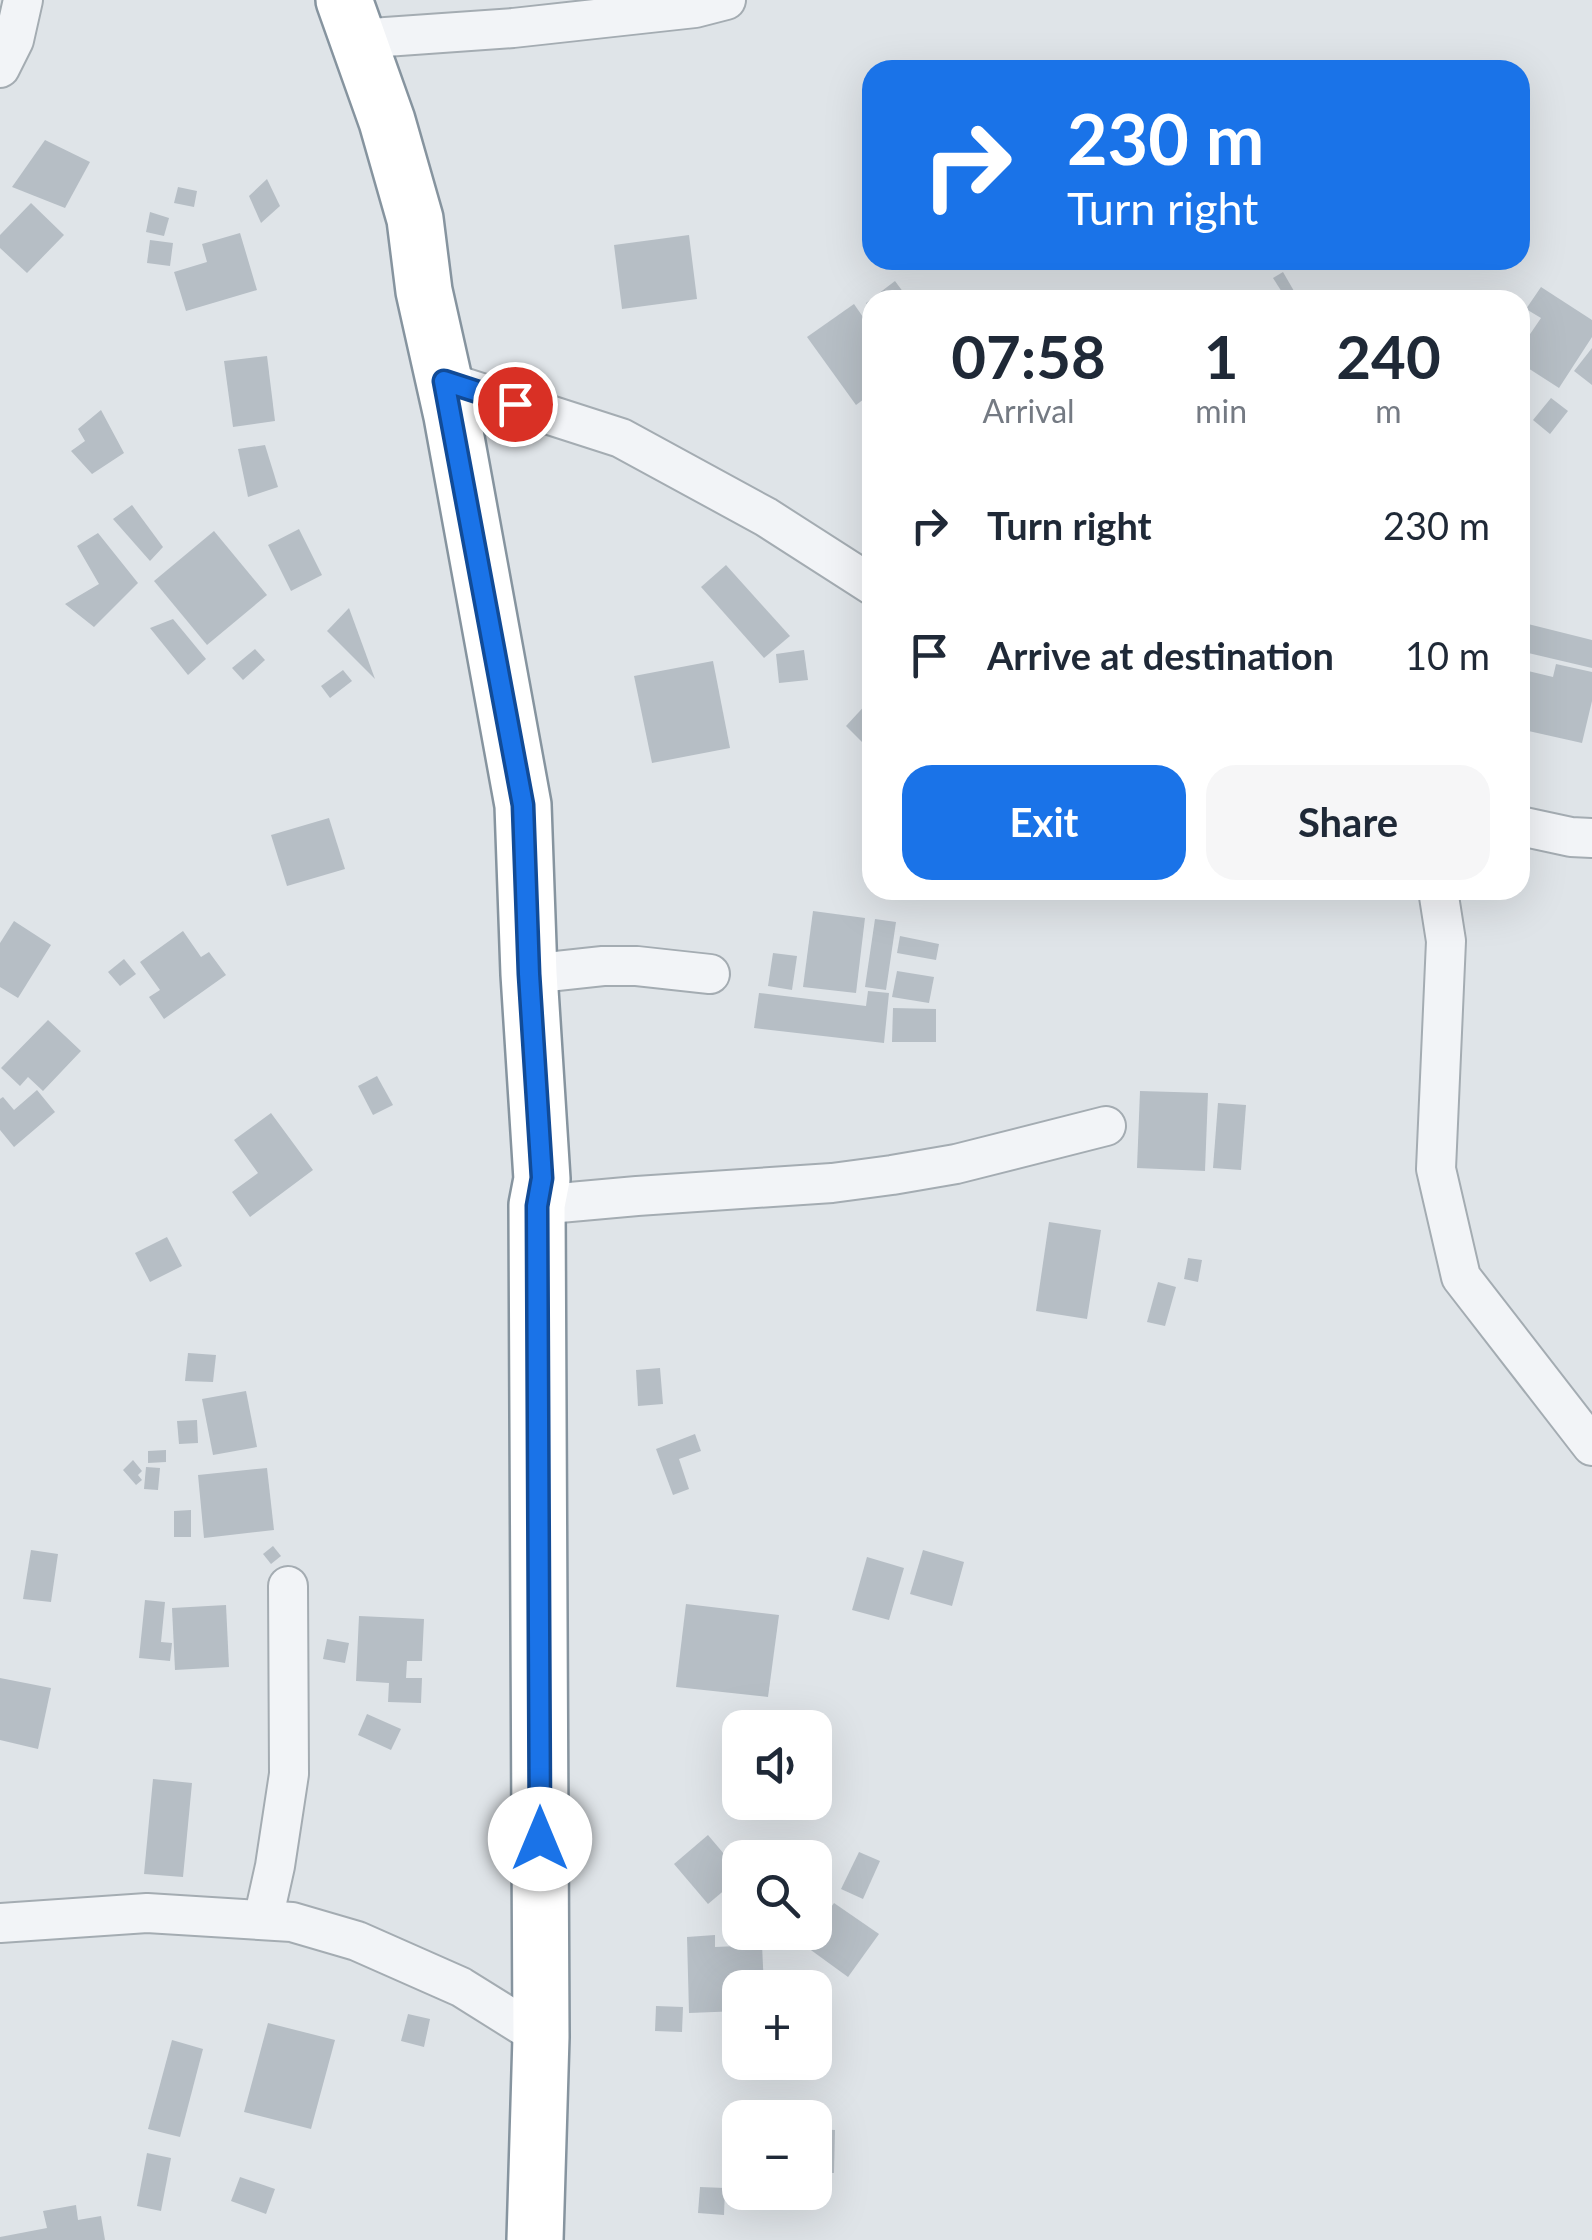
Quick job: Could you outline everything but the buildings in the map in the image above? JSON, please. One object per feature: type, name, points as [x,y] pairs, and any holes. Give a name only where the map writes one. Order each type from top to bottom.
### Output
[{"type":"highway","points":[[350,20],[415,219],[424,292],[523,805],[542,1178],[537,1206],[541,2037],[534,2240]]},
{"type":"street","points":[[0,68],[14,40],[22,0]]},
{"type":"street","points":[[350,20],[513,28],[696,8],[726,0]]},
{"type":"street","points":[[444,381],[622,438],[766,517],[862,578]]},
{"type":"street","points":[[1530,828],[1592,838]]},
{"type":"street","points":[[1440,900],[1446,942],[1436,1170],[1461,1277],[1592,1446]]},
{"type":"street","points":[[529,974],[636,966],[710,974]]},
{"type":"street","points":[[537,1206],[862,1179],[956,1164],[1106,1126]]},
{"type":"street","points":[[263,1920],[289,1774],[288,1586]]},
{"type":"street","points":[[0,1923],[147,1913],[292,1922],[357,1941],[461,1986],[541,2037]]},
{"type":"route","points":[[515,404],[444,381],[523,805],[542,1178],[537,1206],[540,1839]]}]
